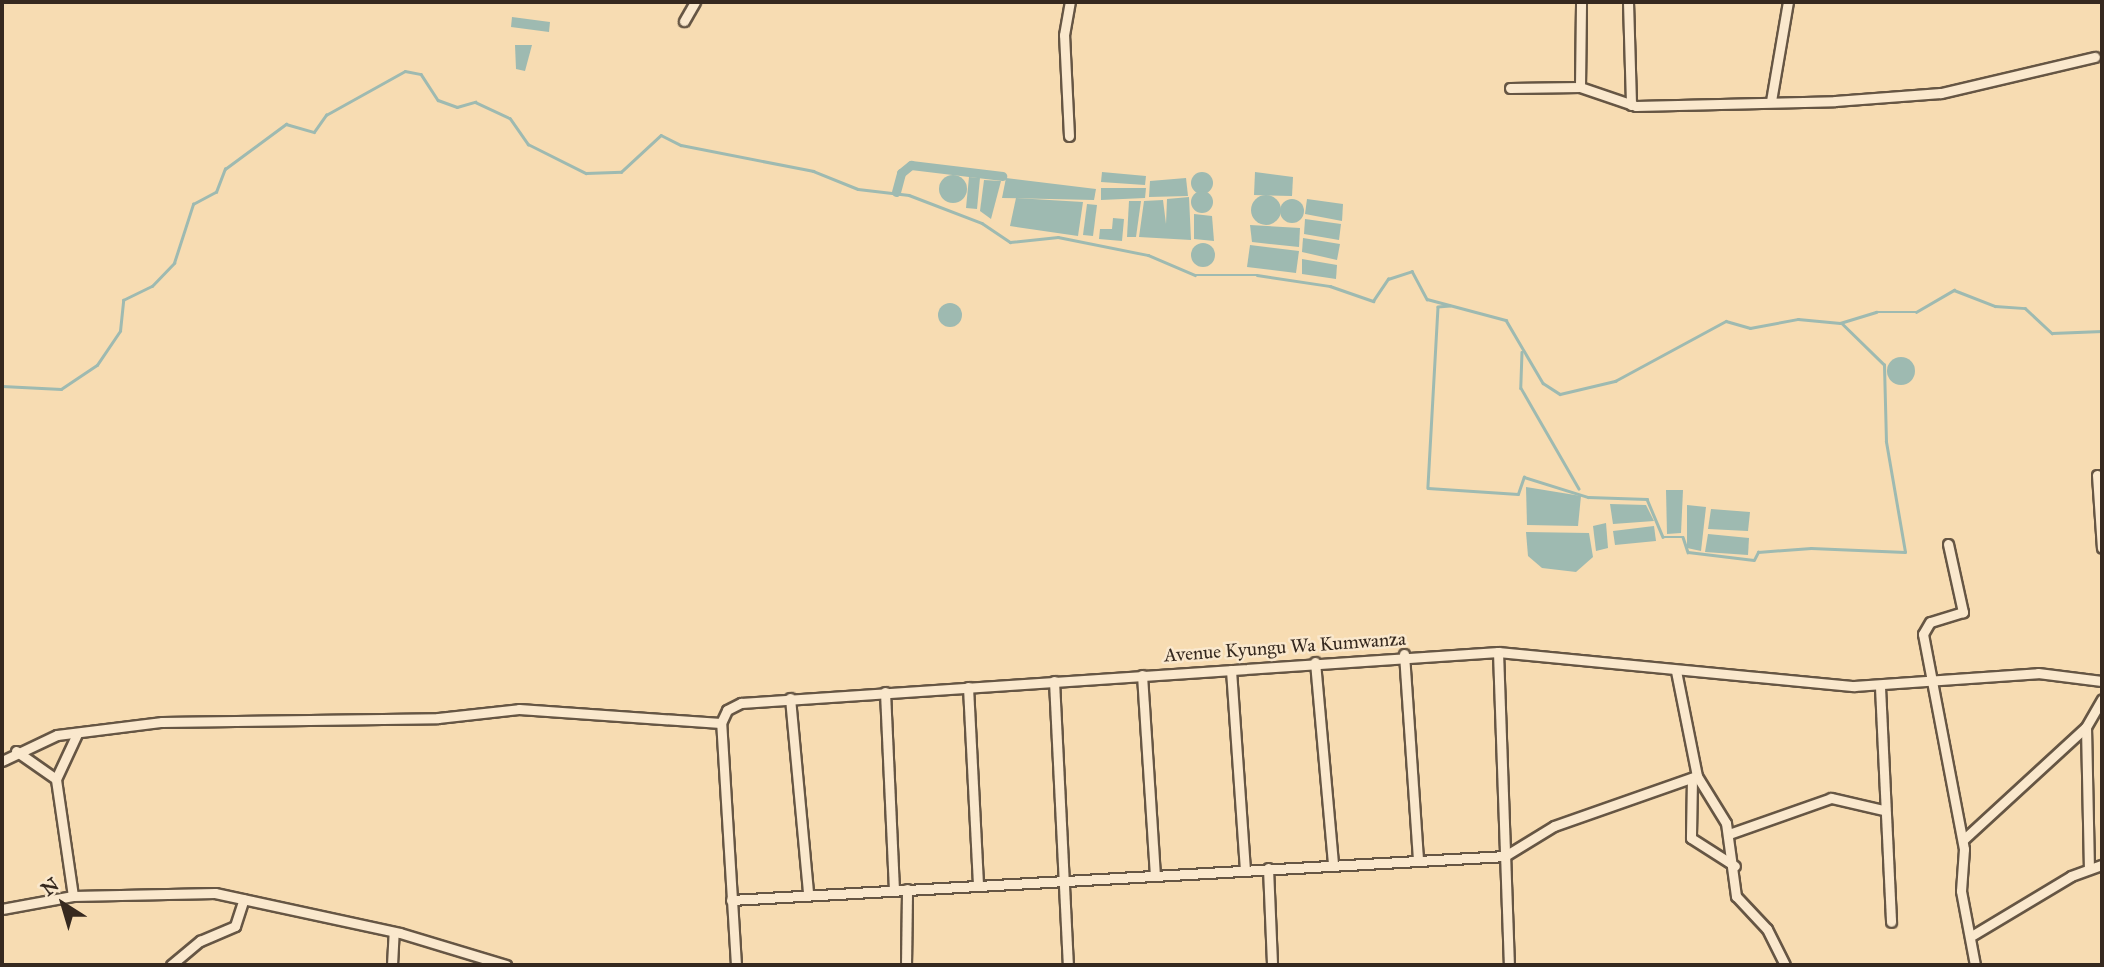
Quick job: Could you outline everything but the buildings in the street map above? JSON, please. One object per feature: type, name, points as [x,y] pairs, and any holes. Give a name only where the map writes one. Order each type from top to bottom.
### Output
[{"type":"street","points":[[684,22],[695,2]]},
{"type":"street","points":[[1069,136],[1064,35],[1070,2]]},
{"type":"street","points":[[1580,88],[1581,2]]},
{"type":"street","points":[[1628,2],[1631,105]]},
{"type":"street","points":[[1771,101],[1788,2]]},
{"type":"street","points":[[1510,88],[1580,88],[1631,105],[1941,93],[2095,57]]},
{"type":"street","points":[[2097,475],[2102,548]]},
{"type":"street","points":[[1948,544],[1963,608],[1923,628],[1963,839],[1961,891],[1973,935],[1975,965]]},
{"type":"street","points":[[1498,652],[1509,965]]},
{"type":"street","name":"Avenue Kyungu Wa Kumwanza","points":[[721,723],[730,706],[790,698],[1231,670],[1404,654],[1498,652],[1676,671],[1880,687],[2038,673],[2102,681]]},
{"type":"street","points":[[1404,654],[1418,857]]},
{"type":"street","points":[[1315,662],[1333,864]]},
{"type":"street","points":[[1231,670],[1245,869]]},
{"type":"street","points":[[1676,671],[1694,777],[1691,838],[1735,866]]},
{"type":"street","points":[[1142,675],[1155,876]]},
{"type":"street","points":[[1054,681],[1069,878],[1068,965]]},
{"type":"street","points":[[968,687],[978,884]]},
{"type":"street","points":[[1880,687],[1883,810],[1891,922]]},
{"type":"street","points":[[885,692],[894,887]]},
{"type":"street","points":[[790,698],[808,892]]},
{"type":"street","points":[[1963,839],[1978,821],[2086,727],[2102,699]]},
{"type":"street","points":[[2,761],[16,751],[77,734],[162,722],[438,718],[519,709],[721,723],[736,965]]},
{"type":"street","points":[[2086,727],[2089,869]]},
{"type":"street","points":[[73,896],[56,779],[77,734]]},
{"type":"street","points":[[16,751],[56,779]]},
{"type":"street","points":[[731,900],[808,892],[1155,876],[1418,857],[1505,856],[1554,826],[1694,777]]},
{"type":"street","points":[[1694,777],[1729,834],[1735,866],[1736,895],[1767,929],[1785,965]]},
{"type":"street","points":[[1729,834],[1831,798],[1883,810]]},
{"type":"street","points":[[1959,825],[1978,821]]},
{"type":"street","points":[[1973,935],[2089,869],[2102,865]]},
{"type":"street","points":[[1268,867],[1272,965]]},
{"type":"street","points":[[906,965],[907,889]]},
{"type":"street","points":[[2,909],[73,896],[175,890],[244,899],[394,932],[506,965]]},
{"type":"street","points":[[171,965],[200,941],[235,926],[244,899]]},
{"type":"street","points":[[392,965],[394,932]]},
{"type":"water","points":[[512,17],[550,22],[549,32],[511,27]]},
{"type":"water","points":[[515,45],[532,45],[525,71],[516,69]]},
{"type":"water","points":[[1102,172],[1146,176],[1145,185],[1101,182]]},
{"type":"water","points":[[1202,172],[1210,175],[1213,183],[1210,191],[1202,194],[1194,191],[1191,183],[1194,175]]},
{"type":"water","points":[[1255,172],[1293,177],[1292,196],[1254,195]]},
{"type":"water","points":[[953,175],[963,179],[967,189],[963,199],[953,203],[943,199],[939,189],[943,179]]},
{"type":"water","points":[[969,177],[980,178],[977,209],[966,208]]},
{"type":"water","points":[[1006,178],[1096,189],[1094,200],[1002,198]]},
{"type":"water","points":[[1186,178],[1188,196],[1149,197],[1150,181]]},
{"type":"water","points":[[984,180],[1001,181],[991,219],[980,211]]},
{"type":"water","points":[[1101,188],[1146,188],[1145,198],[1101,200]]},
{"type":"water","points":[[1202,191],[1212,198],[1213,202],[1206,212],[1202,213],[1192,206],[1191,202],[1198,192]]},
{"type":"water","points":[[1266,195],[1276,200],[1281,210],[1276,220],[1266,225],[1256,220],[1251,210],[1256,200]]},
{"type":"water","points":[[1189,197],[1191,240],[1139,237],[1144,201],[1163,200],[1166,224],[1167,199]]},
{"type":"water","points":[[1016,198],[1083,202],[1078,236],[1010,226]]},
{"type":"water","points":[[1292,199],[1301,202],[1304,211],[1301,220],[1292,223],[1283,220],[1280,211],[1283,202]]},
{"type":"water","points":[[1307,199],[1343,204],[1342,221],[1305,214]]},
{"type":"water","points":[[1129,201],[1141,201],[1136,237],[1127,237]]},
{"type":"water","points":[[1087,204],[1097,205],[1093,236],[1083,235]]},
{"type":"water","points":[[1194,214],[1212,216],[1214,241],[1194,239]]},
{"type":"water","points":[[1113,218],[1124,219],[1122,241],[1099,239],[1100,229],[1112,229]]},
{"type":"water","points":[[1305,219],[1341,224],[1339,240],[1304,234]]},
{"type":"water","points":[[1250,225],[1300,228],[1299,247],[1252,242]]},
{"type":"water","points":[[1303,238],[1340,244],[1337,260],[1302,252]]},
{"type":"water","points":[[1203,243],[1212,246],[1215,255],[1212,264],[1203,267],[1194,264],[1191,255],[1194,246]]},
{"type":"water","points":[[1250,245],[1299,251],[1296,273],[1247,267]]},
{"type":"water","points":[[1302,259],[1337,265],[1336,279],[1302,274]]},
{"type":"water","points":[[950,303],[959,306],[962,315],[959,324],[950,327],[941,324],[938,315],[941,306]]},
{"type":"water","points":[[1901,357],[1911,361],[1915,371],[1911,381],[1901,385],[1891,381],[1887,371],[1891,361]]},
{"type":"water","points":[[1526,487],[1581,496],[1578,526],[1527,525]]},
{"type":"water","points":[[1666,490],[1683,490],[1681,533],[1667,534]]},
{"type":"water","points":[[1610,504],[1646,505],[1654,521],[1613,524]]},
{"type":"water","points":[[1687,505],[1706,507],[1701,551],[1687,548]]},
{"type":"water","points":[[1711,509],[1750,512],[1748,531],[1708,529]]},
{"type":"water","points":[[1606,523],[1608,548],[1596,551],[1593,526]]},
{"type":"water","points":[[1654,526],[1656,541],[1615,545],[1613,531]]},
{"type":"water","points":[[1526,532],[1589,533],[1593,557],[1576,572],[1542,568],[1528,556]]},
{"type":"water","points":[[1708,534],[1749,538],[1748,555],[1705,552]]},
{"type":"waterway","points":[[2,386],[61,389],[97,365],[120,331],[123,300],[152,286],[174,263],[193,204],[216,192],[225,169],[286,124],[314,132],[326,115],[405,71],[421,74],[438,100],[457,107],[475,102],[510,118],[528,144],[586,173],[621,172],[661,135],[681,145],[813,171],[858,189],[909,195],[982,223],[1010,242],[1058,237],[1148,255],[1195,275],[1257,275],[1330,286],[1373,301],[1388,279],[1412,271],[1427,299],[1506,320],[1543,383],[1560,394],[1615,381],[1726,321],[1750,328],[1798,319],[1840,323],[1876,312],[1916,312],[1954,290],[1995,306],[2025,308],[2052,333],[2102,331]]},
{"type":"waterway","points":[[896,192],[901,173],[911,165],[1002,176]]},
{"type":"waterway","points":[[1450,306],[1438,307],[1428,488],[1518,494],[1524,477],[1588,497],[1647,499],[1663,537],[1683,537],[1688,552],[1754,560],[1758,552],[1811,548],[1905,552],[1886,442],[1884,365],[1842,324]]},
{"type":"waterway","points":[[1522,352],[1521,388],[1579,489]]}]
